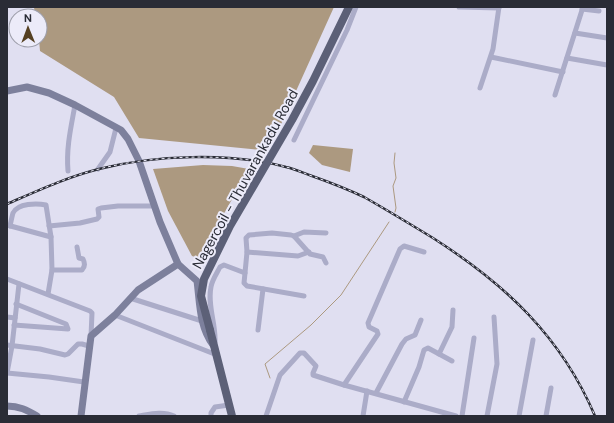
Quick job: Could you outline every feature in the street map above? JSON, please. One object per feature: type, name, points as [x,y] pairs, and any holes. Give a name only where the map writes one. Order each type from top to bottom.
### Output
[{"type":"main road","name":"Nagercoil - Thuvarankadu Road","points":[[232,416],[202,296],[204,279],[230,226],[313,81],[349,7]]},
{"type":"street","points":[[294,140],[347,30],[356,7]]},
{"type":"street","points":[[459,7],[499,8],[493,49],[480,88]]},
{"type":"street","points":[[555,95],[583,8],[599,11]]},
{"type":"street","points":[[575,33],[607,38]]},
{"type":"street","points":[[491,57],[563,72]]},
{"type":"street","points":[[567,58],[607,65]]},
{"type":"street","points":[[7,91],[27,88],[38,89],[75,105],[121,130],[128,139],[139,161],[160,222],[178,264],[197,281],[202,320],[207,336],[216,352]]},
{"type":"street","points":[[68,171],[68,144],[75,105]]},
{"type":"street","points":[[98,169],[110,152],[116,128]]},
{"type":"street","points":[[48,294],[52,270],[51,237],[47,207],[45,204],[24,205],[13,212],[9,225],[51,237]]},
{"type":"street","points":[[49,226],[97,219],[99,218],[98,209],[101,208],[118,206],[154,206]]},
{"type":"street","points":[[304,296],[244,284],[247,252],[246,238],[249,234],[272,233],[294,236],[304,232],[326,233]]},
{"type":"street","points":[[294,236],[313,255],[323,257],[326,263]]},
{"type":"street","points":[[344,385],[378,334],[377,331],[369,327],[368,322],[400,249],[404,246],[424,252]]},
{"type":"street","points":[[52,270],[82,270],[85,266],[85,262],[83,259],[79,258],[77,247]]},
{"type":"street","points":[[247,252],[298,256],[309,252]]},
{"type":"street","points":[[91,336],[115,315],[138,290],[178,264]]},
{"type":"street","points":[[216,352],[216,334],[210,297],[211,285],[222,266],[245,273]]},
{"type":"street","points":[[7,279],[91,312],[91,336],[84,382],[81,416]]},
{"type":"street","points":[[19,284],[7,373],[84,382]]},
{"type":"street","points":[[258,330],[263,289]]},
{"type":"street","points":[[130,298],[202,320]]},
{"type":"street","points":[[14,325],[68,329],[66,324],[16,304]]},
{"type":"street","points":[[439,354],[452,327],[453,310]]},
{"type":"street","points":[[115,315],[216,352]]},
{"type":"street","points":[[7,317],[14,318]]},
{"type":"street","points":[[487,416],[497,364],[494,317]]},
{"type":"street","points":[[376,393],[402,344],[406,339],[415,335],[421,320]]},
{"type":"street","points":[[462,416],[474,338]]},
{"type":"street","points":[[519,416],[533,340]]},
{"type":"street","points":[[10,346],[68,354],[78,344],[89,346]]},
{"type":"street","points":[[404,402],[419,367],[424,350],[428,348],[452,361]]},
{"type":"street","points":[[266,416],[280,375],[300,353],[304,353],[316,366],[312,373],[313,375],[456,416]]},
{"type":"street","points":[[546,416],[551,388]]},
{"type":"street","points":[[363,416],[367,391]]},
{"type":"street","points":[[211,416],[215,407],[229,405]]},
{"type":"street","points":[[7,406],[26,409],[37,416]]},
{"type":"street","points":[[139,416],[158,413],[174,416]]},
{"type":"shaded area","points":[[334,7],[278,131],[262,150],[139,138],[114,97],[40,51],[40,48],[48,48],[48,8],[34,8]]},
{"type":"shaded area","points":[[313,145],[353,149],[350,172],[322,165],[309,153]]},
{"type":"shaded area","points":[[203,165],[232,166],[249,169],[199,258],[192,256],[168,211],[153,169]]},
{"type":"waterway","points":[[395,153],[394,163],[396,178],[393,186],[396,208],[395,212]]},
{"type":"waterway","points":[[270,378],[265,364],[311,325],[341,295],[389,222]]},
{"type":"railway","points":[[7,204],[87,172],[121,164],[168,158],[217,157],[241,159],[264,162],[296,170],[364,197],[433,238],[484,274],[507,293],[548,337],[581,387],[595,416]]}]
